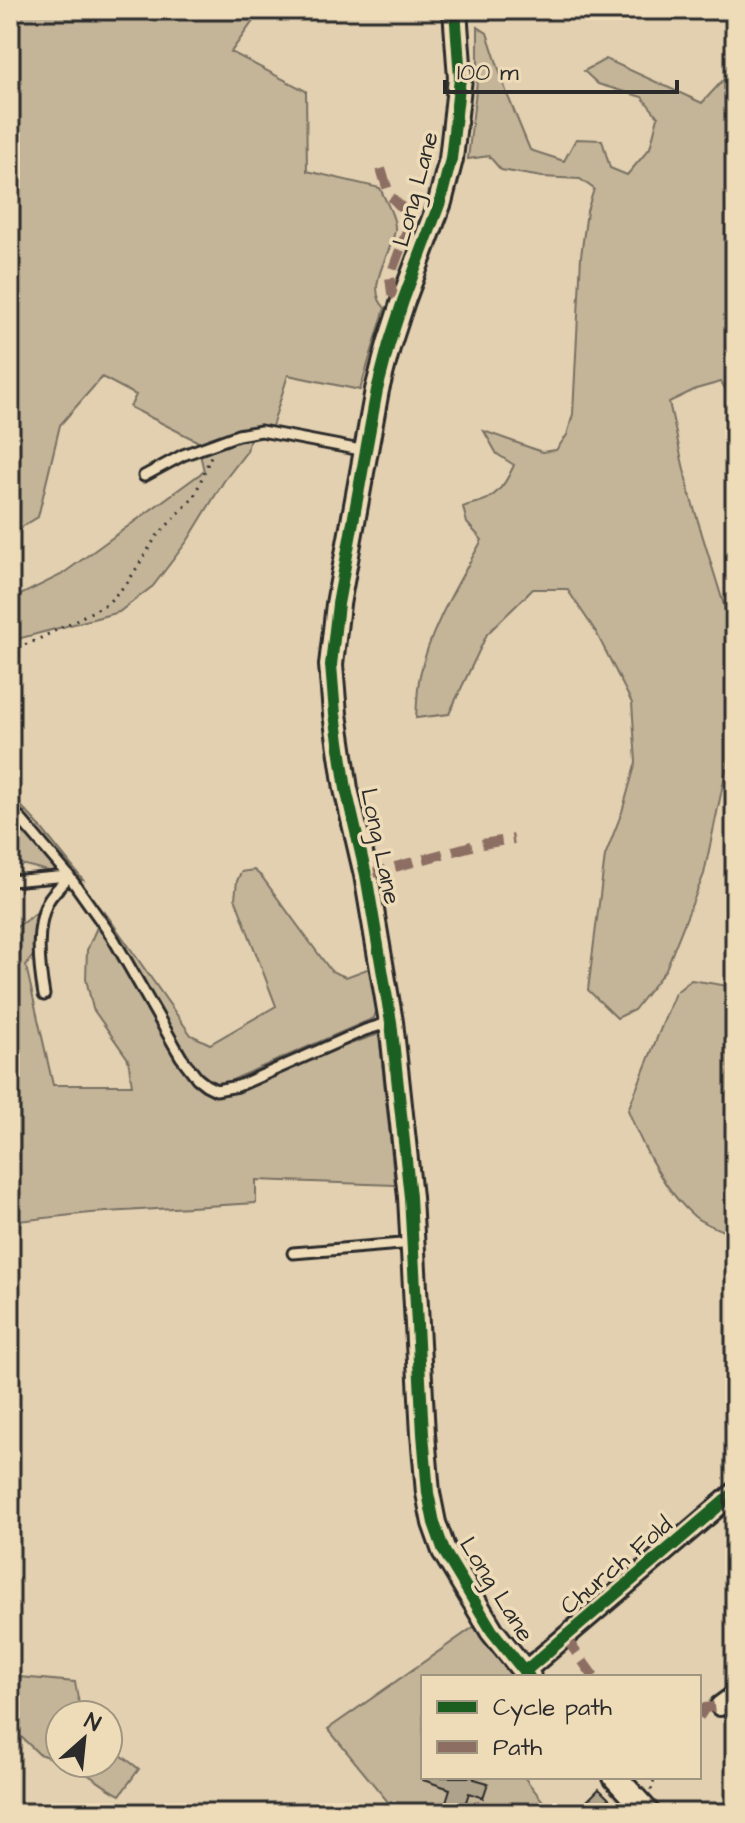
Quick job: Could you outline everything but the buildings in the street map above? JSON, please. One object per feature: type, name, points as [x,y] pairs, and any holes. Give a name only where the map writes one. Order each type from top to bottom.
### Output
[{"type":"street","name":"Long Lane","points":[[455,10],[460,78],[451,159],[440,202],[403,301],[377,390],[338,604],[331,665],[346,789],[366,875],[391,1022],[410,1197],[428,1493],[444,1551],[492,1631],[527,1674]]},
{"type":"street","name":"Church Fold","points":[[527,1674],[735,1492]]},
{"type":"street","points":[[617,1779],[648,1813]]},
{"type":"lane","points":[[144,476],[183,455],[238,435],[261,431],[366,451]]},
{"type":"lane","points":[[10,810],[69,876],[113,938],[181,1057],[206,1085],[216,1090],[238,1086],[365,1030],[391,1022]]},
{"type":"lane","points":[[10,881],[69,876]]},
{"type":"lane","points":[[44,995],[38,960],[43,920],[49,900],[69,876]]},
{"type":"lane","points":[[293,1253],[413,1243]]},
{"type":"path","points":[[10,650],[35,641],[107,604],[128,582],[156,537],[194,497],[218,442]]},
{"type":"shaded area","points":[[10,10],[264,10],[231,52],[306,91],[307,171],[380,188],[395,230],[378,281],[379,300],[385,308],[360,390],[288,375],[270,433],[251,433],[247,451],[224,481],[188,540],[153,586],[119,612],[10,641],[10,600],[61,575],[204,471],[197,441],[130,407],[136,395],[102,377],[60,425],[38,517],[10,534]]},
{"type":"shaded area","points":[[478,27],[487,33],[530,150],[564,161],[576,139],[602,140],[610,168],[627,175],[650,148],[658,117],[642,97],[598,84],[584,71],[606,59],[702,103],[735,67],[735,404],[721,382],[696,389],[669,402],[689,492],[735,641],[733,737],[704,874],[666,969],[634,1010],[617,1018],[588,990],[605,856],[636,762],[632,703],[596,632],[567,589],[533,589],[487,634],[449,714],[416,718],[420,675],[431,639],[482,540],[467,523],[463,507],[494,495],[514,465],[497,454],[484,431],[542,452],[556,450],[567,435],[573,414],[581,256],[587,211],[594,189],[580,179],[501,170],[489,156],[468,159],[478,73]]},
{"type":"shaded area","points":[[10,794],[38,824],[83,880],[10,863]]},
{"type":"shaded area","points":[[254,870],[331,971],[346,977],[370,968],[378,999],[374,1018],[234,1079],[238,1083],[379,1034],[395,1185],[256,1180],[256,1203],[90,1213],[10,1222],[10,932],[43,908],[39,946],[26,966],[53,1085],[132,1085],[128,1059],[93,1009],[86,979],[87,950],[104,911],[191,1035],[210,1044],[276,1006],[235,898],[241,872]]},
{"type":"shaded area","points":[[691,980],[735,987],[735,1236],[699,1220],[684,1207],[647,1153],[628,1110],[675,993]]},
{"type":"shaded area","points":[[478,1624],[516,1675],[421,1675],[421,1779],[526,1779],[552,1813],[397,1813],[328,1729]]},
{"type":"shaded area","points":[[10,1638],[19,1677],[75,1682],[78,1699],[44,1699],[44,1756],[14,1730],[10,1732]]},
{"type":"shaded area","points":[[124,1757],[139,1769],[120,1795],[94,1779],[124,1779]]},
{"type":"marked path","points":[[381,169],[390,196],[404,210],[408,228],[390,277],[392,293],[403,301]]},
{"type":"marked path","points":[[366,875],[475,845],[514,839]]},
{"type":"marked path","points":[[565,1637],[593,1675]]},
{"type":"marked path","points":[[701,1714],[705,1708],[720,1706]]},
{"type":"cycle path","points":[[455,10],[460,78],[451,159],[440,202],[403,301],[377,390],[338,604],[331,665],[346,789],[366,875],[391,1022],[410,1197],[428,1493],[444,1551],[492,1631],[527,1675]]},
{"type":"cycle path","points":[[524,1672],[735,1492]]}]
